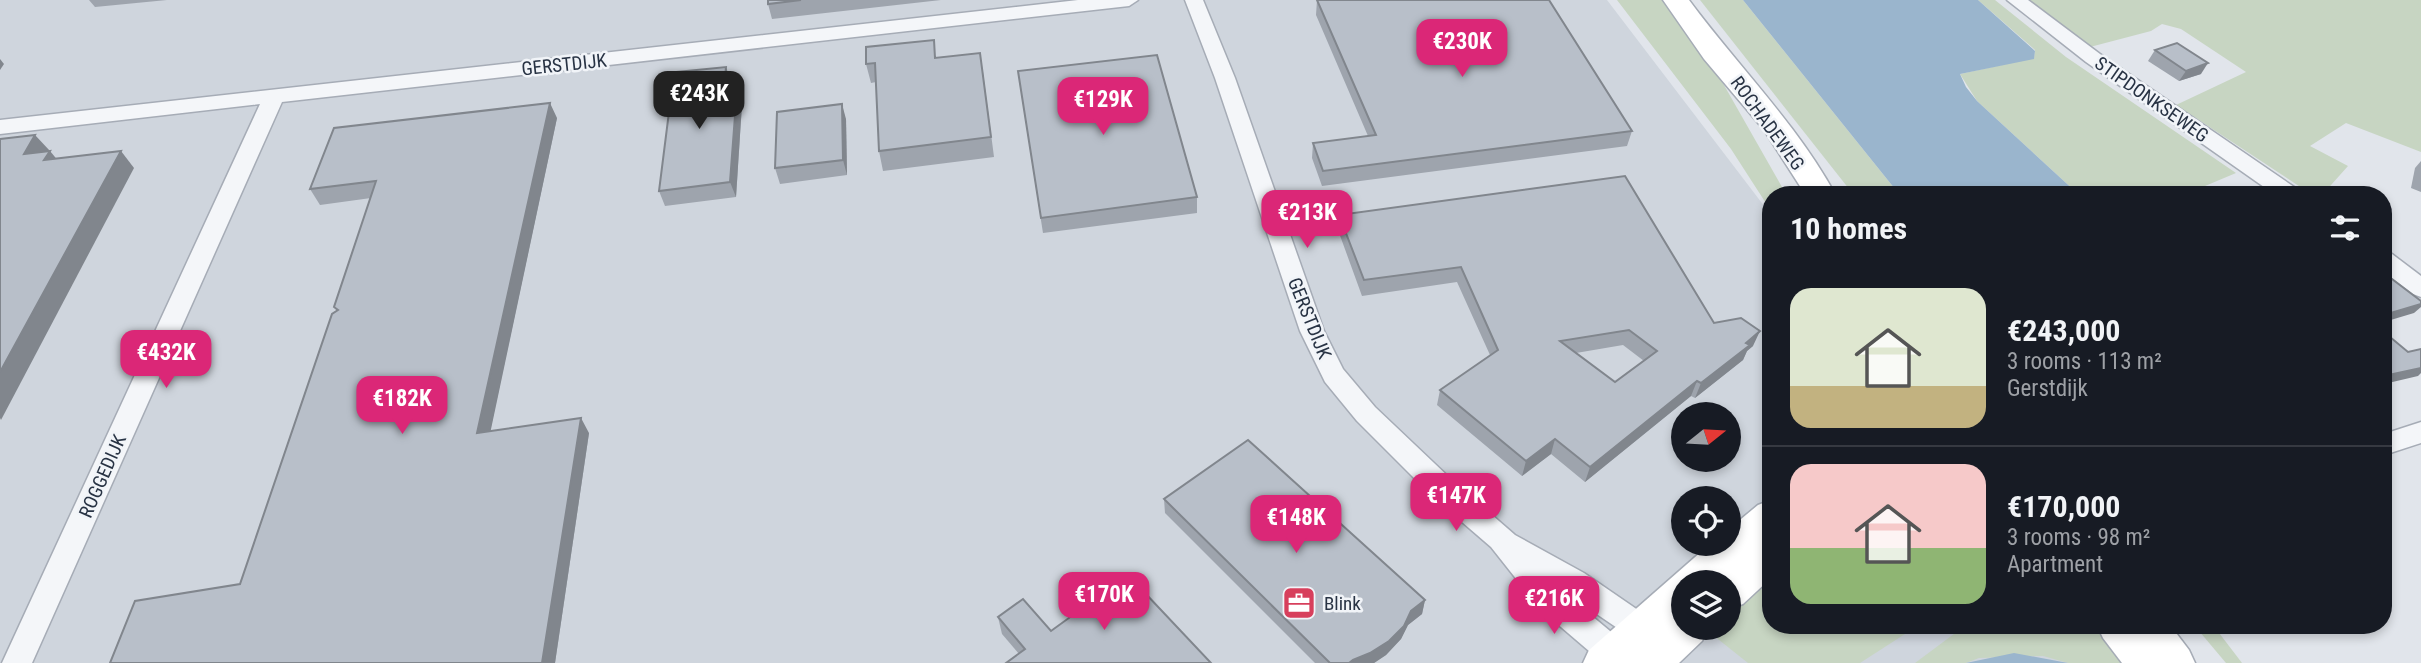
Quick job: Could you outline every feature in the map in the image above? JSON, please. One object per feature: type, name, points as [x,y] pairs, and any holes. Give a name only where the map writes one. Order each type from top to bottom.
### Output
[{"type":"main road","name":"ROCHADEWEG","points":[[1675,0],[1714,53],[1774,124],[1815,186]]},
{"type":"main road","name":"ROCHADEWEG","points":[[1714,53],[1732,93],[1789,186]]},
{"type":"main road","points":[[1707,570],[1762,524]]},
{"type":"main road","points":[[1741,581],[1762,562]]},
{"type":"main road","points":[[1632,654],[1671,605]]},
{"type":"main road","points":[[2124,634],[2147,663]]},
{"type":"main road","points":[[2153,634],[2175,663]]},
{"type":"main road","points":[[1632,654],[1671,636]]},
{"type":"street","name":"GERSTDIJK","points":[[0,127],[1129,0]]},
{"type":"street","name":"GERSTDIJK","points":[[1194,0],[1225,78],[1312,331],[1334,375],[1366,414],[1443,489],[1501,539],[1550,600],[1632,654]]},
{"type":"street","name":"STIPDONKSEWEG","points":[[2016,0],[2093,58],[2277,186]]},
{"type":"street","name":"ROGGEDIJK","points":[[17,663],[274,97]]},
{"type":"street","points":[[2392,266],[2421,288]]},
{"type":"street","points":[[2392,441],[2421,432]]},
{"type":"shaded area","points":[[0,0],[1607,0],[1762,203],[1762,634],[2109,634],[2131,663],[0,663]]},
{"type":"green space","points":[[1617,0],[1663,0],[1712,64],[1781,186],[1762,186],[1762,197],[1731,149]]},
{"type":"green space","points":[[1700,0],[1743,0],[1893,186],[1847,186]]},
{"type":"green space","points":[[1978,0],[1995,0],[2066,57],[2236,173],[2205,186],[2069,186],[1977,101],[1960,74],[2034,58],[2035,50]]},
{"type":"green space","points":[[2026,0],[2421,0],[2421,152],[2346,123],[2310,146],[2348,166],[2330,186],[2299,186],[2176,105],[2246,72],[2181,29],[2162,24],[2151,31],[2090,47]]},
{"type":"green space","points":[[1762,575],[1762,634],[1905,634],[1860,663],[1748,663],[1719,640],[1741,640],[1741,592]]},
{"type":"green space","points":[[1954,634],[2113,634],[2135,663],[2068,663],[2043,656],[1979,658],[1966,663],[1915,663]]},
{"type":"green space","points":[[2202,634],[2220,634],[2242,663],[2226,663]]},
{"type":"water","points":[[1743,0],[1978,0],[2035,51],[2034,59],[1960,74],[1977,101],[2069,186],[1893,186]]},
{"type":"water","points":[[2014,653],[2068,663],[1966,663]]},
{"type":"building","points":[[768,0],[801,0],[768,4]]},
{"type":"building","points":[[1317,0],[1549,0],[1632,131],[1323,171],[1313,143],[1376,135]]},
{"type":"building","points":[[934,40],[935,58],[980,53],[991,137],[879,151],[875,63],[866,64],[866,47]]},
{"type":"building","points":[[2177,43],[2208,63],[2186,71],[2155,50]]},
{"type":"building","points":[[1157,55],[1197,197],[1041,218],[1018,71]]},
{"type":"building","points":[[726,67],[724,90],[737,89],[730,182],[659,191],[671,96],[674,96],[677,72]]},
{"type":"building","points":[[550,103],[477,433],[581,418],[542,663],[110,663],[135,601],[240,584],[332,314],[338,310],[334,307],[376,181],[310,189],[334,128]]},
{"type":"building","points":[[842,104],[843,160],[775,168],[777,112]]},
{"type":"building","points":[[35,135],[24,154],[50,151],[44,160],[121,151],[0,372],[0,139]]},
{"type":"building","points":[[1625,176],[1714,323],[1741,318],[1760,331],[1746,343],[1750,345],[1701,383],[1697,381],[1590,467],[1555,439],[1526,461],[1440,390],[1498,350],[1461,267],[1364,280],[1339,215]],"holes":[[[1629,330],[1657,351],[1615,382],[1560,341]]]},
{"type":"building","points":[[2392,279],[2421,301],[2421,304],[2392,313]]},
{"type":"building","points":[[2392,339],[2408,352],[2421,349],[2421,368],[2392,374]]},
{"type":"building","points":[[1248,440],[1425,600],[1411,611],[1404,626],[1389,641],[1349,663],[1330,663],[1164,499]]},
{"type":"building","points":[[1128,575],[1211,663],[1006,663],[1025,649],[998,617],[1023,599],[1051,631]]},
{"type":"place","name":"Blink","points":[[1299,603]]}]
